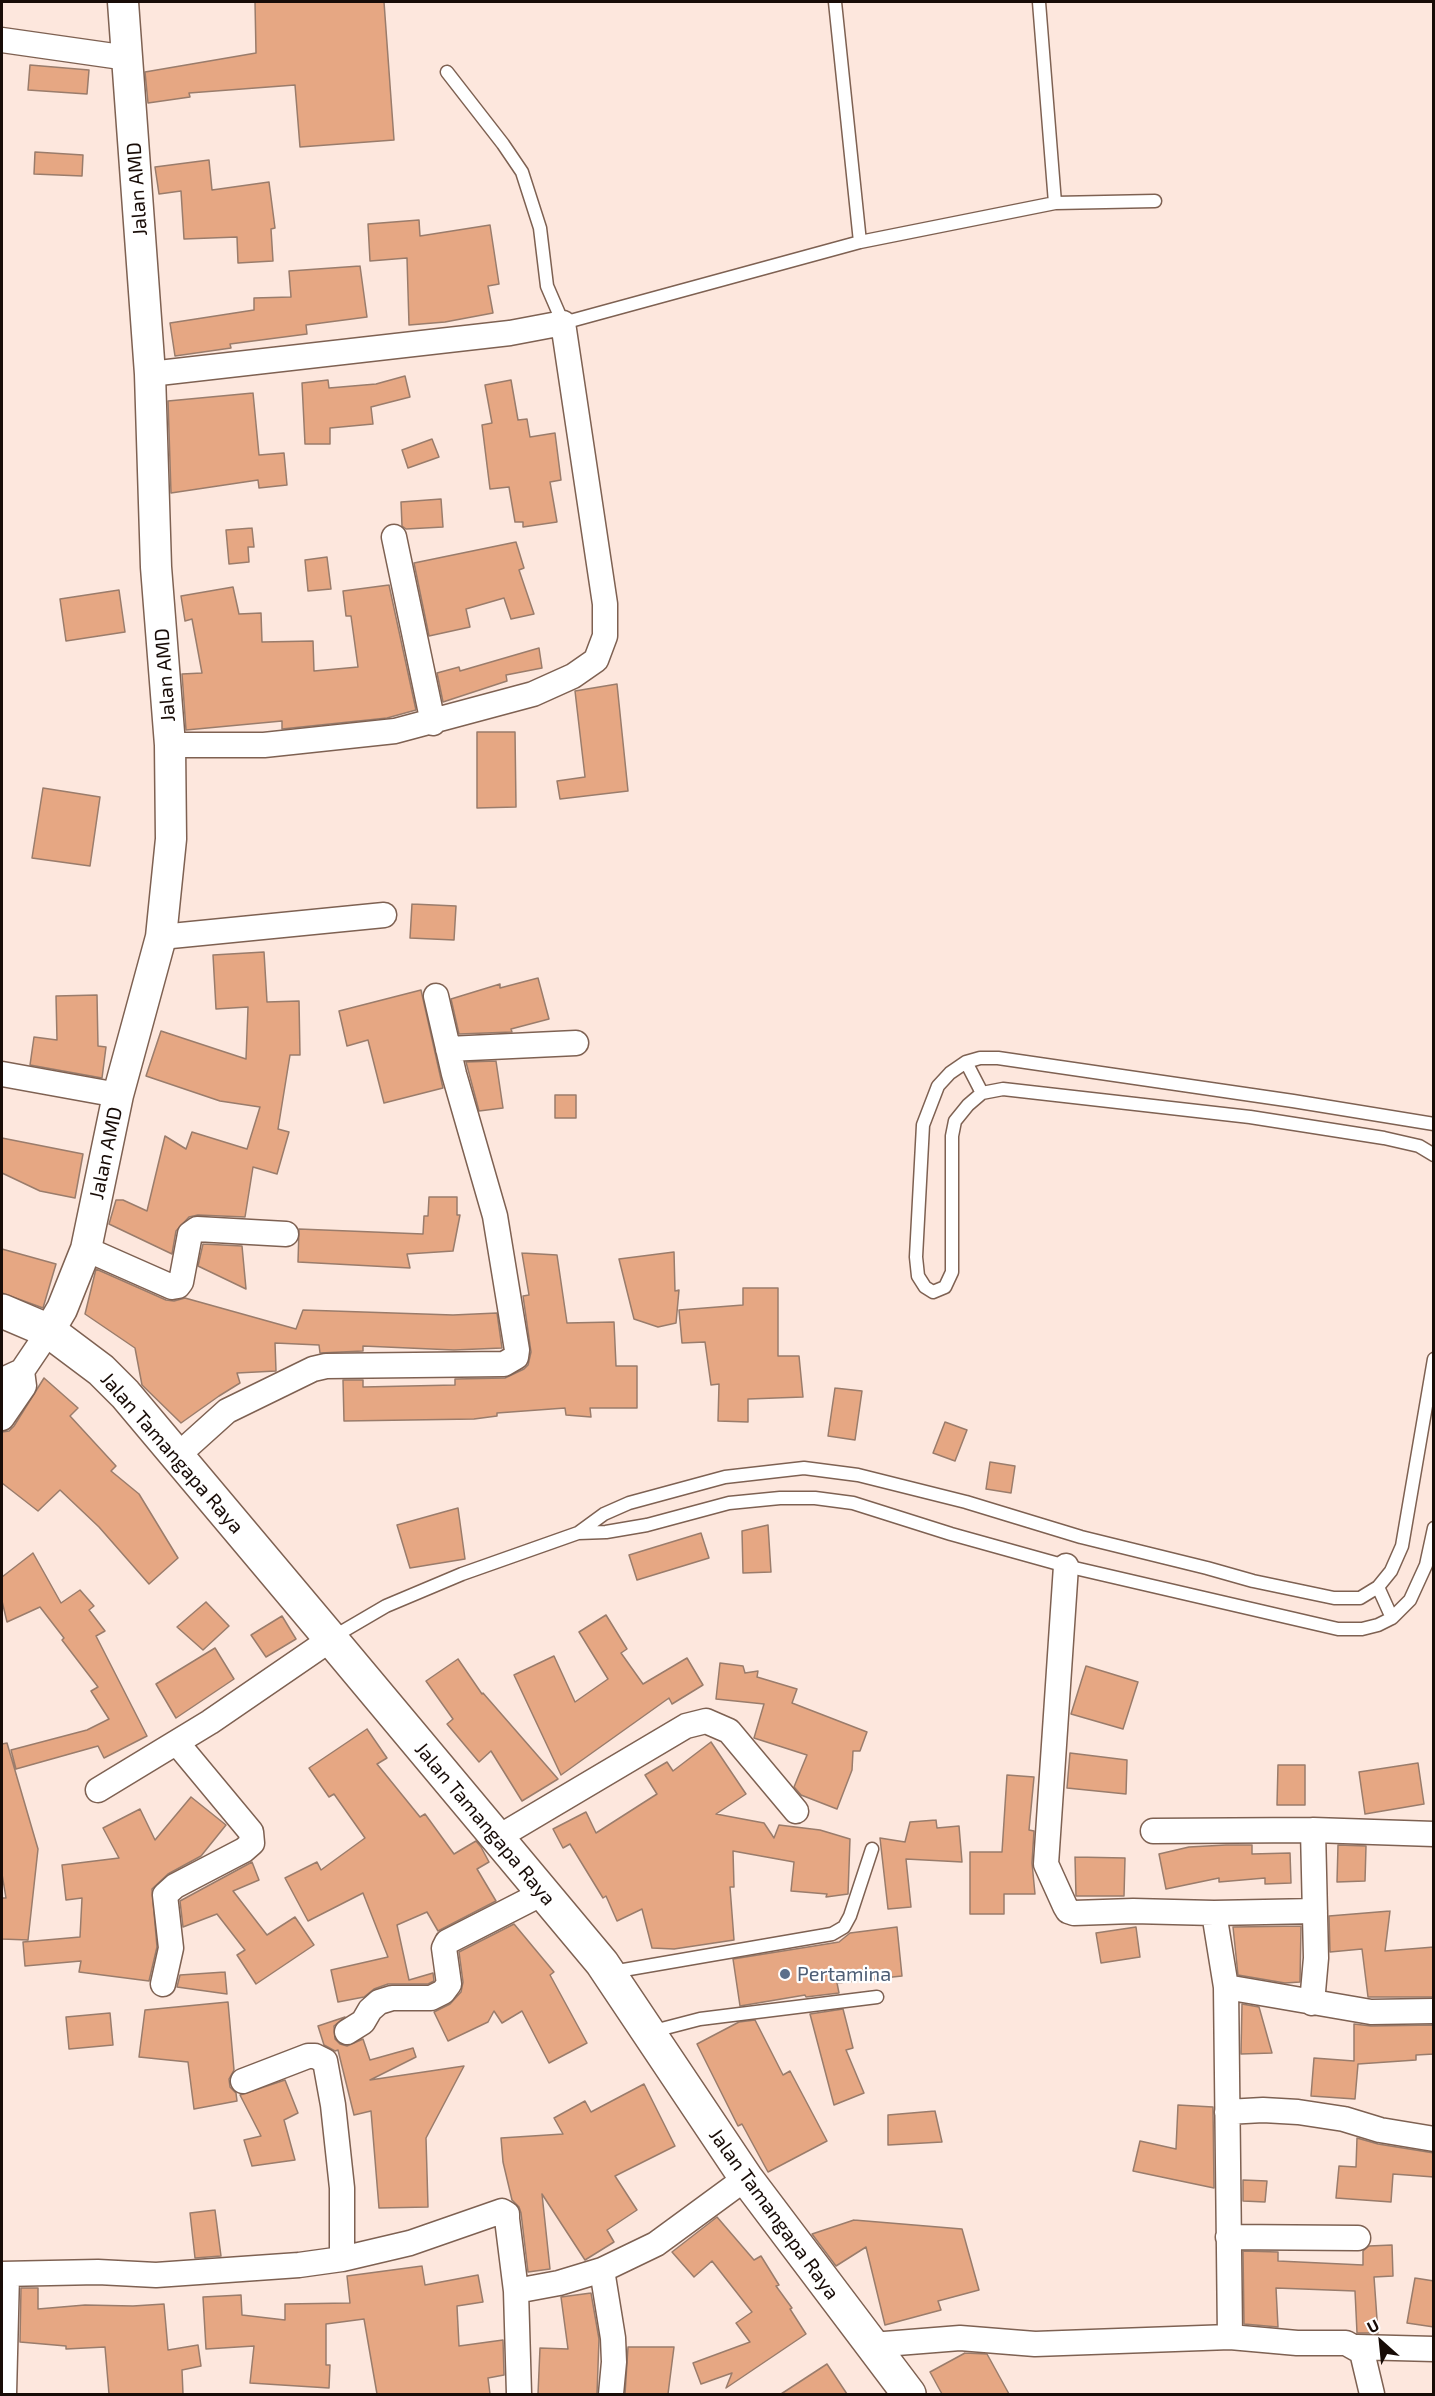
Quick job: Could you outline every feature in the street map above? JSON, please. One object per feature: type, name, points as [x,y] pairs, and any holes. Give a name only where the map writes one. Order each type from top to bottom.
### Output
[{"type":"main road","name":"Jalan Tamangapa Raya","points":[[2,1311],[49,1331],[109,1378],[331,1639],[608,1972],[746,2178],[909,2394]]},
{"type":"street","name":"Jalan AMD","points":[[49,1331],[62,1310],[86,1249],[118,1095],[161,937],[171,839],[170,745],[156,567],[150,374],[123,2]]},
{"type":"street","points":[[2,40],[128,58]]},
{"type":"street","points":[[150,374],[510,333],[563,323],[605,603],[605,636],[596,660],[573,675],[533,694],[433,723],[395,731],[264,745],[170,745]]},
{"type":"street","points":[[394,537],[433,723]]},
{"type":"street","points":[[161,937],[384,915]]},
{"type":"street","points":[[177,1456],[227,1412],[313,1369],[326,1366],[504,1364],[516,1357],[517,1350],[495,1216],[448,1049],[436,996]]},
{"type":"street","points":[[448,1049],[576,1043]]},
{"type":"street","points":[[2,1074],[118,1095]]},
{"type":"street","points":[[86,1249],[172,1287],[178,1286],[181,1282],[190,1234],[197,1229],[286,1234]]},
{"type":"street","points":[[2,1388],[9,1377],[22,1371],[49,1331]]},
{"type":"street","points":[[2,1418],[24,1386],[22,1371]]},
{"type":"street","points":[[1066,1566],[1046,1864],[1068,1911],[1074,1913],[1315,1911]]},
{"type":"street","points":[[98,1790],[177,1743],[331,1639]]},
{"type":"street","points":[[497,1838],[686,1726],[706,1721],[729,1731],[796,1811]]},
{"type":"street","points":[[163,1984],[171,1948],[165,1895],[175,1886],[244,1850],[252,1843],[251,1832],[177,1743]]},
{"type":"street","points":[[1153,1831],[1313,1830],[1434,1834]]},
{"type":"street","points":[[1312,2003],[1316,1958],[1313,1830]]},
{"type":"street","points":[[347,2032],[363,2022],[370,2010],[379,2002],[392,1998],[431,1998],[443,1992],[448,1984],[444,1948],[447,1942],[543,1893]]},
{"type":"street","points":[[1214,1913],[1226,1987],[1230,2337]]},
{"type":"street","points":[[1226,1987],[1371,2012],[1434,2011]]},
{"type":"street","points":[[243,2081],[308,2056],[315,2056],[325,2061],[333,2105],[342,2188],[342,2259]]},
{"type":"street","points":[[1227,2112],[1263,2109],[1298,2112],[1344,2119],[1380,2130],[1434,2139]]},
{"type":"street","points":[[516,2291],[559,2283],[602,2270],[656,2244],[746,2178]]},
{"type":"street","points":[[4,2394],[4,2274],[98,2272],[156,2276],[299,2265],[342,2259],[420,2240],[502,2211],[507,2214],[516,2291],[519,2394]]},
{"type":"street","points":[[1228,2237],[1358,2238]]},
{"type":"street","points":[[602,2270],[613,2338],[614,2362],[611,2394]]},
{"type":"street","points":[[872,2345],[960,2338],[1035,2344],[1230,2337],[1297,2343],[1347,2343],[1357,2347],[1434,2349]]},
{"type":"street","points":[[1357,2347],[1365,2359],[1372,2394]]},
{"type":"lane","points":[[836,2],[860,243]]},
{"type":"lane","points":[[1039,2],[1055,202]]},
{"type":"lane","points":[[447,72],[522,172],[540,228],[547,286],[563,323],[860,243],[1055,202],[1155,201]]},
{"type":"lane","points":[[1434,1124],[999,1058],[980,1058],[966,1062],[950,1073],[938,1086],[923,1125],[916,1257],[918,1276],[925,1287],[933,1292],[945,1287],[952,1272],[952,1136],[955,1121],[982,1093],[1003,1089],[1250,1117],[1384,1138],[1419,1146],[1434,1155]]},
{"type":"lane","points":[[966,1062],[982,1093]]},
{"type":"lane","points":[[331,1639],[386,1606],[462,1574],[578,1533],[604,1514],[654,1496],[725,1477],[804,1468],[858,1475],[966,1502],[1081,1537],[1253,1581],[1335,1598],[1360,1598],[1378,1587],[1391,1571],[1402,1546],[1434,1359]]},
{"type":"lane","points":[[578,1533],[606,1532],[647,1525],[729,1503],[780,1498],[815,1498],[853,1503],[951,1534],[1066,1566],[1338,1629],[1362,1629],[1378,1625],[1392,1617],[1410,1600],[1426,1565],[1434,1528]]},
{"type":"lane","points":[[1378,1587],[1392,1617]]},
{"type":"lane","points":[[608,1972],[832,1934],[844,1927],[850,1916],[872,1849]]},
{"type":"lane","points":[[648,2033],[700,2019],[877,1997]]},
{"type":"building","points":[[255,2],[384,2],[394,140],[300,147],[295,85],[189,93],[190,97],[148,103],[145,72],[256,53]]},
{"type":"building","points":[[30,65],[89,70],[87,94],[28,90]]},
{"type":"building","points":[[35,152],[83,155],[82,176],[34,174]]},
{"type":"building","points":[[209,160],[212,190],[269,182],[275,228],[271,229],[273,261],[238,263],[237,237],[184,239],[181,191],[159,194],[155,167]]},
{"type":"building","points":[[419,220],[420,236],[490,225],[499,284],[488,286],[493,313],[445,322],[409,325],[407,258],[370,261],[368,224]]},
{"type":"building","points":[[360,266],[367,317],[306,325],[307,334],[230,344],[231,348],[175,356],[170,323],[254,310],[254,298],[291,297],[289,271]]},
{"type":"building","points":[[405,376],[410,397],[371,407],[373,424],[330,428],[330,444],[305,444],[302,383],[328,380],[329,388],[376,384]]},
{"type":"building","points":[[511,380],[518,420],[527,419],[530,437],[555,433],[561,480],[550,482],[557,522],[523,527],[523,522],[515,522],[509,487],[490,489],[482,425],[492,423],[485,385]]},
{"type":"building","points":[[253,393],[259,455],[284,453],[287,485],[259,488],[258,480],[171,493],[168,401]]},
{"type":"building","points":[[432,439],[439,457],[408,468],[402,450]]},
{"type":"building","points":[[441,499],[443,527],[406,529],[402,526],[401,502]]},
{"type":"building","points":[[252,528],[254,547],[248,547],[249,562],[229,564],[226,530]]},
{"type":"building","points":[[516,542],[524,568],[519,570],[534,614],[511,619],[504,598],[466,609],[470,627],[429,636],[414,563]]},
{"type":"building","points":[[327,557],[331,589],[308,591],[305,560]]},
{"type":"building","points":[[389,585],[416,710],[387,718],[282,729],[282,721],[186,730],[182,674],[202,673],[192,619],[185,621],[181,596],[233,587],[239,614],[261,613],[262,642],[313,641],[314,671],[358,667],[351,616],[346,616],[343,591]]},
{"type":"building","points":[[119,590],[125,632],[66,641],[60,599]]},
{"type":"building","points":[[539,648],[542,668],[506,675],[507,681],[443,702],[437,673],[459,667],[460,671]]},
{"type":"building","points":[[617,684],[628,791],[560,799],[557,781],[585,777],[575,691]]},
{"type":"building","points":[[477,732],[515,732],[516,807],[477,808]]},
{"type":"building","points":[[43,788],[100,797],[90,866],[32,858]]},
{"type":"building","points":[[412,904],[456,906],[454,940],[410,938]]},
{"type":"building","points":[[264,952],[267,1002],[299,1001],[300,1055],[290,1055],[278,1129],[289,1132],[277,1174],[253,1167],[245,1217],[198,1215],[189,1217],[176,1231],[172,1254],[109,1224],[116,1200],[123,1200],[147,1211],[165,1136],[186,1149],[192,1132],[247,1149],[260,1107],[220,1101],[146,1076],[161,1031],[246,1059],[248,1007],[216,1009],[213,955]]},
{"type":"building","points":[[538,978],[549,1019],[511,1029],[512,1032],[459,1034],[451,999],[500,984],[500,988]]},
{"type":"building","points":[[421,990],[443,1088],[384,1103],[368,1040],[347,1046],[339,1011]]},
{"type":"building","points":[[97,995],[98,1046],[106,1047],[102,1078],[30,1065],[34,1037],[57,1040],[56,996]]},
{"type":"building","points":[[496,1061],[503,1108],[479,1111],[466,1062]]},
{"type":"building","points":[[555,1095],[576,1095],[576,1118],[555,1118]]},
{"type":"building","points":[[2,1138],[83,1154],[75,1198],[40,1191],[2,1173]]},
{"type":"building","points":[[429,1197],[457,1197],[457,1215],[460,1215],[453,1251],[407,1254],[410,1268],[298,1262],[299,1229],[423,1234],[424,1216],[428,1216]]},
{"type":"building","points":[[203,1244],[242,1246],[246,1289],[198,1266]]},
{"type":"building","points":[[2,1249],[56,1264],[43,1308],[2,1293]]},
{"type":"building","points":[[674,1252],[675,1291],[679,1290],[676,1323],[658,1327],[634,1319],[619,1259]]},
{"type":"building","points":[[522,1253],[557,1255],[567,1323],[614,1322],[616,1366],[637,1366],[637,1408],[590,1408],[591,1417],[566,1415],[565,1408],[497,1413],[497,1416],[474,1419],[344,1421],[343,1380],[363,1380],[363,1387],[455,1385],[455,1379],[505,1378],[524,1369],[528,1365],[531,1352],[523,1296],[529,1295]]},
{"type":"building","points":[[96,1269],[166,1300],[174,1301],[185,1298],[296,1329],[303,1310],[453,1315],[497,1313],[502,1348],[454,1350],[363,1346],[363,1351],[320,1353],[319,1345],[275,1343],[276,1371],[237,1373],[240,1383],[181,1423],[142,1385],[135,1348],[85,1314]]},
{"type":"building","points":[[743,1288],[778,1288],[778,1356],[799,1356],[803,1397],[748,1399],[748,1422],[718,1421],[719,1384],[711,1385],[705,1342],[682,1343],[679,1310],[743,1305]]},
{"type":"building","points":[[44,1378],[78,1408],[70,1416],[116,1466],[111,1471],[139,1494],[178,1558],[149,1584],[99,1527],[60,1490],[38,1511],[2,1483],[2,1432],[9,1431],[14,1426]]},
{"type":"building","points":[[835,1388],[862,1391],[855,1440],[828,1436]]},
{"type":"building","points":[[945,1422],[967,1430],[955,1461],[933,1453]]},
{"type":"building","points":[[990,1462],[1015,1466],[1011,1493],[986,1489]]},
{"type":"building","points":[[458,1508],[465,1559],[410,1568],[397,1525]]},
{"type":"building","points":[[768,1525],[771,1572],[743,1573],[742,1531]]},
{"type":"building","points":[[701,1533],[709,1558],[637,1580],[629,1555]]},
{"type":"building","points":[[33,1553],[61,1603],[80,1590],[94,1606],[89,1610],[105,1631],[96,1636],[147,1736],[104,1758],[98,1746],[16,1769],[11,1750],[87,1730],[109,1719],[91,1691],[98,1687],[40,1607],[7,1622],[2,1601],[2,1577]]},
{"type":"building","points":[[206,1602],[229,1626],[203,1650],[177,1627]]},
{"type":"building","points":[[606,1615],[627,1649],[621,1653],[643,1684],[687,1658],[703,1685],[672,1704],[669,1698],[561,1775],[514,1675],[554,1656],[575,1702],[608,1679],[579,1632]]},
{"type":"building","points":[[282,1616],[296,1639],[266,1657],[251,1635]]},
{"type":"building","points":[[215,1648],[234,1679],[176,1718],[156,1684]]},
{"type":"building","points":[[458,1659],[482,1694],[558,1779],[522,1801],[491,1751],[479,1762],[447,1724],[453,1719],[426,1681]]},
{"type":"building","points":[[720,1663],[743,1666],[745,1673],[758,1671],[757,1677],[797,1689],[792,1703],[867,1732],[860,1751],[853,1751],[852,1770],[837,1809],[801,1795],[794,1787],[807,1755],[754,1738],[764,1704],[716,1699]]},
{"type":"building","points":[[1086,1666],[1138,1682],[1123,1729],[1071,1714]]},
{"type":"building","points":[[367,1729],[387,1758],[377,1764],[420,1817],[425,1814],[454,1854],[476,1841],[481,1847],[489,1862],[477,1869],[496,1901],[438,1931],[427,1912],[397,1925],[409,1980],[433,1973],[434,1981],[428,1984],[388,1984],[374,1989],[364,1997],[338,2002],[331,1970],[388,1957],[363,1893],[308,1921],[285,1878],[317,1862],[321,1870],[365,1838],[334,1794],[329,1797],[309,1768]]},
{"type":"building","points":[[711,1742],[746,1794],[716,1814],[764,1823],[774,1838],[779,1825],[820,1830],[850,1839],[848,1894],[826,1897],[827,1894],[791,1891],[794,1862],[733,1851],[734,1887],[730,1887],[734,1940],[674,1949],[652,1948],[642,1909],[617,1921],[606,1896],[603,1898],[570,1844],[563,1848],[553,1829],[586,1812],[596,1833],[657,1794],[645,1775],[667,1762],[673,1771]]},
{"type":"building","points":[[7,1743],[38,1849],[28,1940],[2,1939],[2,1898],[6,1898],[2,1874],[2,1744]]},
{"type":"building","points":[[1070,1753],[1127,1760],[1126,1794],[1067,1788]]},
{"type":"building","points":[[1418,1763],[1424,1804],[1365,1814],[1359,1772]]},
{"type":"building","points":[[1278,1765],[1305,1765],[1305,1805],[1277,1805]]},
{"type":"building","points":[[1007,1775],[1034,1777],[1029,1830],[1034,1831],[1032,1863],[1035,1894],[1004,1894],[1004,1914],[970,1914],[970,1852],[1002,1852]]},
{"type":"building","points":[[191,1797],[226,1825],[201,1856],[168,1874],[152,1889],[157,1947],[149,1981],[79,1972],[81,1961],[25,1966],[23,1942],[80,1937],[82,1898],[66,1900],[62,1865],[119,1858],[103,1828],[140,1809],[155,1840]]},
{"type":"building","points":[[936,1820],[937,1828],[959,1826],[962,1862],[906,1859],[911,1907],[888,1909],[880,1838],[905,1842],[910,1822]]},
{"type":"building","points":[[1252,1845],[1252,1854],[1290,1853],[1291,1883],[1265,1884],[1265,1878],[1219,1882],[1219,1878],[1166,1889],[1159,1854],[1189,1847]]},
{"type":"building","points":[[1338,1845],[1366,1846],[1365,1881],[1337,1882]]},
{"type":"building","points":[[1075,1857],[1125,1858],[1124,1896],[1076,1896]]},
{"type":"building","points":[[252,1862],[259,1880],[233,1891],[267,1935],[295,1917],[314,1945],[256,1984],[237,1955],[245,1950],[217,1914],[183,1927],[180,1901]]},
{"type":"building","points":[[1390,1911],[1385,1951],[1434,1947],[1434,1997],[1368,1997],[1362,1949],[1330,1952],[1329,1916]]},
{"type":"building","points":[[514,1924],[554,1972],[550,1975],[587,2043],[549,2063],[522,2011],[502,2023],[494,2011],[488,2022],[448,2041],[434,2012],[450,2004],[461,1992],[463,1982],[459,1952]]},
{"type":"building","points":[[1301,1926],[1300,1982],[1285,1983],[1238,1975],[1233,1927]]},
{"type":"building","points":[[897,1927],[902,1976],[837,1983],[839,1993],[806,1997],[805,1995],[740,2006],[733,1959],[839,1942],[850,1933]]},
{"type":"building","points":[[1136,1927],[1140,1957],[1101,1963],[1096,1933]]},
{"type":"building","points":[[225,1972],[227,1994],[177,1987],[180,1975]]},
{"type":"building","points":[[228,2002],[234,2070],[229,2079],[237,2101],[194,2109],[188,2062],[139,2057],[145,2010]]},
{"type":"building","points":[[1242,2004],[1259,2007],[1272,2053],[1241,2054]]},
{"type":"building","points":[[843,2009],[853,2048],[846,2050],[864,2093],[834,2105],[810,2014]]},
{"type":"building","points":[[110,2013],[113,2045],[69,2049],[66,2017]]},
{"type":"building","points":[[345,2017],[334,2026],[335,2039],[347,2046],[363,2039],[370,2060],[413,2048],[416,2057],[370,2080],[464,2066],[426,2138],[428,2207],[379,2208],[371,2111],[354,2115],[338,2050],[335,2051],[324,2045],[318,2026]]},
{"type":"building","points":[[755,2020],[783,2075],[790,2071],[827,2141],[768,2172],[742,2124],[738,2126],[697,2044],[739,2022]]},
{"type":"building","points":[[1354,2024],[1434,2025],[1434,2054],[1416,2055],[1416,2060],[1358,2064],[1355,2099],[1311,2096],[1314,2058],[1354,2061]]},
{"type":"building","points":[[285,2080],[298,2113],[284,2120],[295,2160],[252,2166],[244,2140],[261,2136],[240,2095]]},
{"type":"building","points":[[644,2084],[675,2146],[615,2176],[637,2210],[607,2230],[614,2242],[585,2260],[542,2194],[550,2269],[528,2272],[521,2213],[512,2200],[503,2162],[501,2138],[563,2134],[554,2118],[585,2101],[591,2112]]},
{"type":"building","points":[[1178,2105],[1213,2107],[1214,2188],[1133,2171],[1140,2141],[1176,2149]]},
{"type":"building","points":[[935,2111],[942,2142],[888,2145],[888,2115]]},
{"type":"building","points":[[1357,2138],[1378,2144],[1434,2153],[1434,2177],[1393,2174],[1391,2202],[1336,2198],[1339,2166],[1356,2167]]},
{"type":"building","points":[[1243,2180],[1267,2181],[1265,2202],[1243,2201]]},
{"type":"building","points":[[215,2210],[221,2256],[195,2258],[190,2213]]},
{"type":"building","points":[[717,2217],[754,2260],[761,2256],[779,2285],[776,2286],[792,2308],[790,2309],[806,2334],[726,2388],[732,2373],[701,2384],[693,2363],[750,2342],[736,2323],[752,2312],[712,2261],[694,2277],[672,2252]]},
{"type":"building","points":[[854,2220],[962,2229],[979,2290],[938,2301],[941,2310],[885,2325],[866,2247],[836,2266],[812,2234]]},
{"type":"building","points":[[1392,2245],[1393,2276],[1374,2277],[1378,2333],[1357,2333],[1355,2291],[1276,2288],[1278,2327],[1244,2324],[1243,2251],[1278,2252],[1278,2261],[1363,2265],[1363,2251],[1369,2246]]},
{"type":"building","points":[[422,2266],[425,2285],[478,2275],[483,2302],[457,2306],[459,2346],[503,2340],[504,2375],[488,2378],[490,2394],[377,2394],[364,2319],[326,2324],[326,2365],[330,2365],[329,2388],[250,2383],[254,2346],[206,2349],[203,2297],[241,2295],[242,2315],[285,2320],[285,2304],[350,2303],[347,2276]]},
{"type":"building","points":[[1415,2278],[1434,2281],[1434,2327],[1407,2323]]},
{"type":"building","points":[[21,2288],[38,2288],[38,2309],[85,2305],[164,2304],[168,2350],[198,2345],[201,2366],[182,2370],[183,2394],[109,2394],[105,2347],[66,2349],[66,2346],[20,2342]]},
{"type":"building","points":[[591,2293],[599,2339],[597,2394],[538,2394],[540,2348],[568,2349],[561,2297]]},
{"type":"building","points":[[628,2347],[674,2347],[668,2394],[625,2394]]},
{"type":"building","points":[[965,2353],[987,2354],[1009,2394],[942,2394],[930,2372]]},
{"type":"building","points":[[827,2364],[847,2394],[781,2394]]},
{"type":"place","name":"Pertamina","points":[[785,1974]]}]
